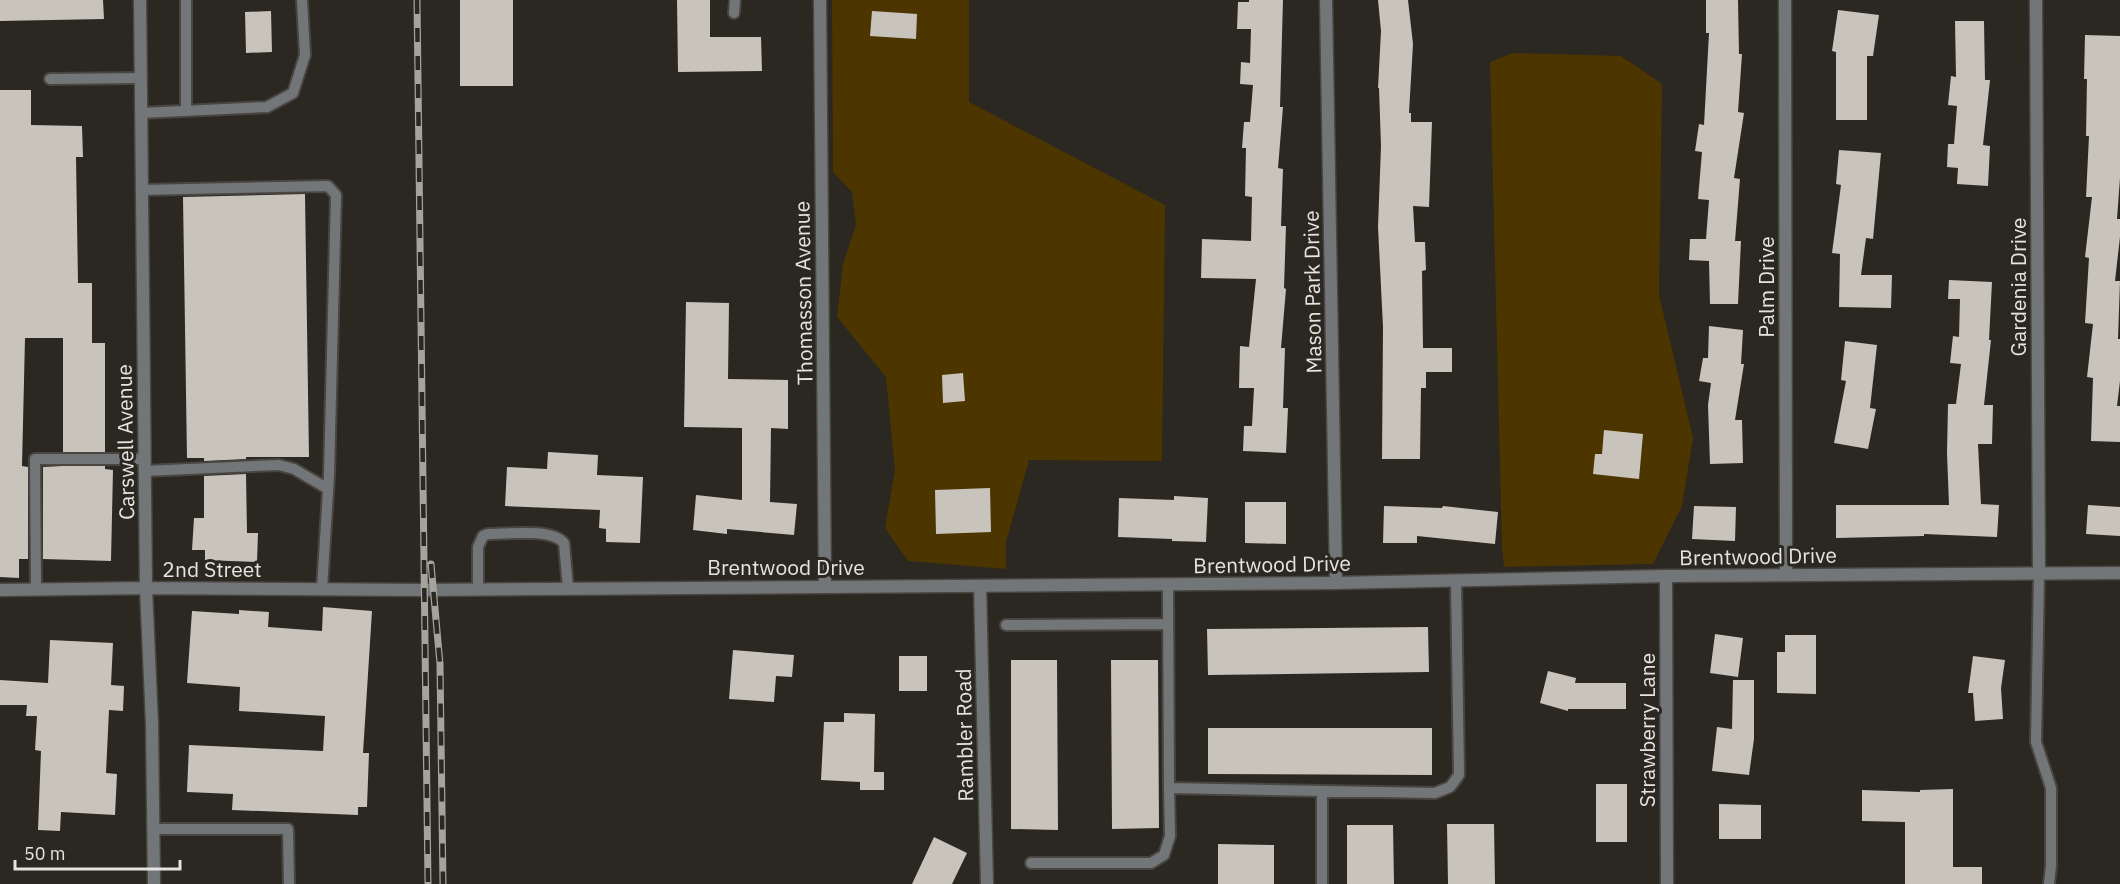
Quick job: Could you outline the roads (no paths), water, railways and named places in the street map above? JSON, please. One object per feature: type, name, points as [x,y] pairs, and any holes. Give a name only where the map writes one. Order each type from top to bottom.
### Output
[{"type":"street","name":"Carswell Avenue","points":[[140,0],[146,588],[152,724],[154,884]]},
{"type":"street","name":"Thomasson Avenue","points":[[820,0],[825,586]]},
{"type":"street","name":"Mason Park Drive","points":[[1326,0],[1336,583]]},
{"type":"street","name":"Palm Drive","points":[[1785,0],[1786,575]]},
{"type":"street","name":"Gardenia Drive","points":[[2036,0],[2039,574]]},
{"type":"street","name":"Brentwood Drive","points":[[424,590],[1336,583],[1666,576],[2120,573]]},
{"type":"street","name":"Strawberry Lane","points":[[1666,576],[1667,884]]},
{"type":"street","name":"Rambler Road","points":[[980,586],[987,884]]},
{"type":"street","name":"2nd Street","points":[[0,590],[146,588],[424,590]]},
{"type":"lane","points":[[186,0],[186,111]]},
{"type":"lane","points":[[141,113],[267,107],[293,93],[305,55],[302,0]]},
{"type":"lane","points":[[734,13],[735,0]]},
{"type":"lane","points":[[50,78],[141,78]]},
{"type":"lane","points":[[141,190],[328,186],[336,195],[328,489],[322,589]]},
{"type":"lane","points":[[36,590],[35,459],[145,465],[279,465],[294,469],[328,489]]},
{"type":"lane","points":[[478,589],[478,547],[483,536],[488,534],[554,535],[564,543],[568,588]]},
{"type":"lane","points":[[2039,574],[2036,742],[2051,788],[2049,884]]},
{"type":"lane","points":[[1170,788],[1435,793],[1450,787],[1459,775],[1456,581]]},
{"type":"lane","points":[[1031,863],[1151,863],[1164,855],[1170,836],[1168,584]]},
{"type":"lane","points":[[1006,625],[1168,624]]},
{"type":"lane","points":[[1322,792],[1322,884]]},
{"type":"lane","points":[[153,829],[288,829],[289,884]]},
{"type":"railway","points":[[417,0],[428,884]]},
{"type":"railway","points":[[431,564],[440,664],[443,884]]}]
